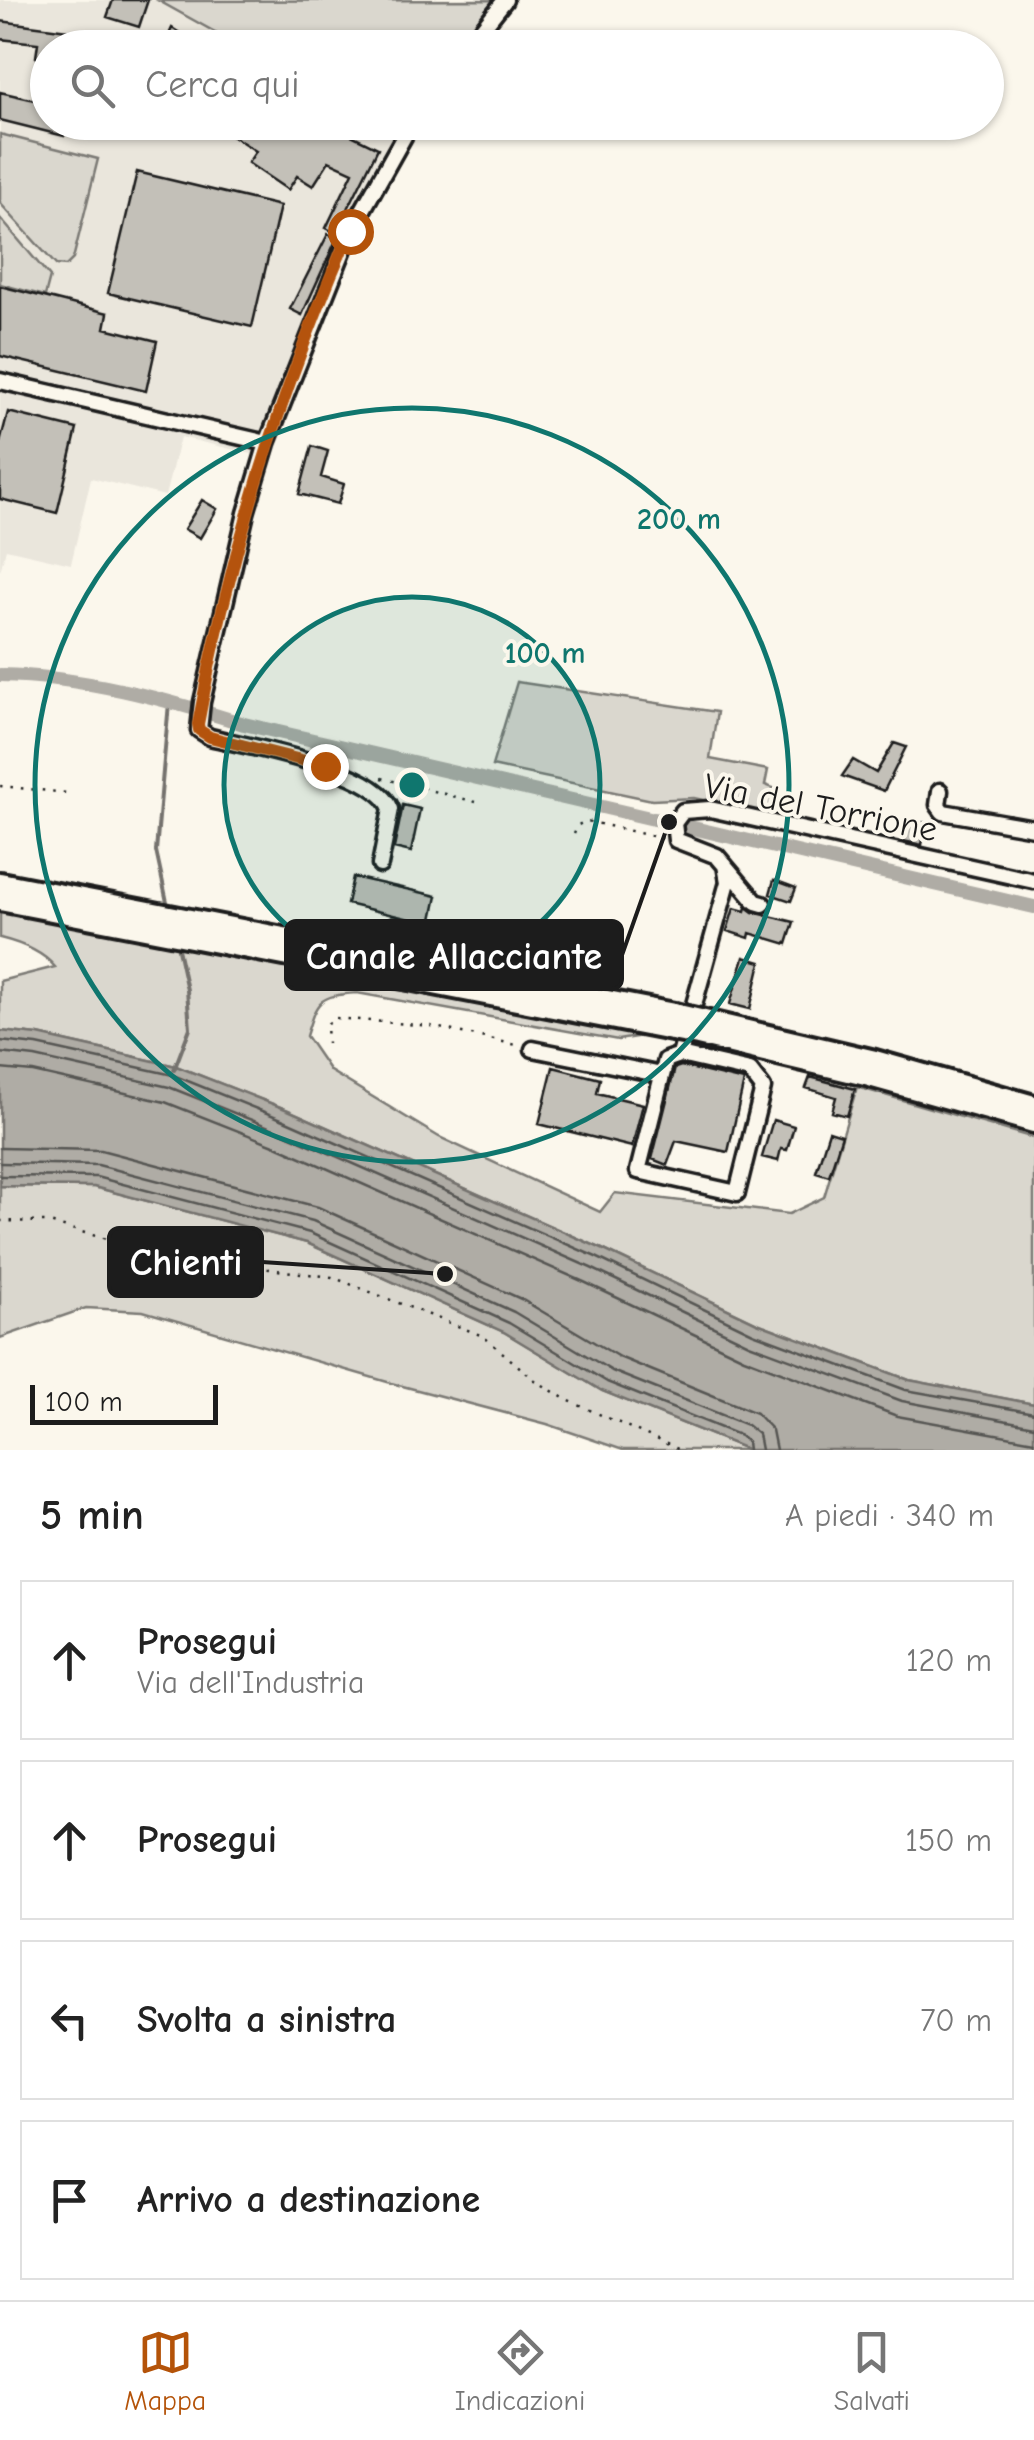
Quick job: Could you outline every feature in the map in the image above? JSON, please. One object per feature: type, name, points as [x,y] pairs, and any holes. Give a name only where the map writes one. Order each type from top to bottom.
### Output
[{"type":"highway","points":[[0,883],[673,1022]]},
{"type":"highway","points":[[0,900],[875,1061],[1034,1106]]},
{"type":"highway","points":[[699,1027],[1034,1122]]},
{"type":"street","points":[[481,30],[505,0]]},
{"type":"street","points":[[380,865],[392,810],[377,790],[325,766],[210,737],[199,730],[198,724],[246,513],[267,442],[350,231],[402,140]]},
{"type":"street","points":[[0,381],[267,442]]},
{"type":"street","points":[[940,790],[938,806],[943,812],[1034,828]]},
{"type":"street","name":"Via del Torrione","points":[[725,864],[717,856],[674,836],[674,823],[683,811],[710,809],[1034,881]]},
{"type":"street","points":[[725,864],[756,902],[763,904]]},
{"type":"street","points":[[680,1054],[728,882],[725,864]]},
{"type":"street","points":[[532,1049],[662,1075]]},
{"type":"street","points":[[680,1054],[750,1071],[763,1088],[737,1193],[638,1171],[668,1057],[680,1054]]},
{"type":"path","points":[[380,778],[480,803]]},
{"type":"path","points":[[0,786],[68,793]]},
{"type":"path","points":[[574,834],[578,825],[588,821],[674,836]]},
{"type":"path","points":[[327,1044],[326,1025],[335,1018],[430,1026],[532,1049]]},
{"type":"path","points":[[0,1222],[46,1222],[166,1256],[332,1278],[483,1336],[534,1380],[564,1399],[680,1450]]},
{"type":"shaded area","points":[[0,0],[159,0],[212,30],[30,30],[30,140],[410,142],[359,232],[336,285],[273,459],[180,437],[165,496],[91,478],[71,564],[6,549],[0,571]]},
{"type":"shaded area","points":[[159,1],[494,1],[471,30],[211,30]]},
{"type":"shaded area","points":[[0,134],[98,159],[73,259],[66,266],[56,265],[0,203]]},
{"type":"shaded area","points":[[0,218],[50,277],[45,296],[0,284]]},
{"type":"shaded area","points":[[517,682],[717,712],[710,759],[768,770],[765,785],[776,789],[771,815],[694,798],[652,800],[492,766]]},
{"type":"shaded area","points":[[0,912],[642,1036],[618,1040],[357,993],[321,1002],[306,1036],[330,1071],[439,1137],[600,1212],[615,1193],[789,1214],[824,1197],[857,1087],[1034,1138],[1034,1404],[909,1380],[757,1323],[600,1248],[288,1110],[176,1066],[38,1035],[0,1031],[0,981],[55,967],[30,948],[0,938]]},
{"type":"shaded area","points":[[0,1186],[94,1187],[307,1243],[504,1332],[602,1391],[749,1450],[623,1450],[547,1424],[143,1311],[86,1308],[0,1338]]},
{"type":"water","points":[[0,1031],[38,1035],[176,1066],[288,1110],[600,1248],[757,1323],[909,1380],[1034,1404],[1034,1450],[749,1450],[602,1391],[504,1332],[307,1243],[94,1187],[0,1186]]},
{"type":"building","points":[[113,0],[148,0],[139,27],[107,17]]},
{"type":"building","points":[[0,21],[68,30],[30,30],[30,42],[0,39]]},
{"type":"building","points":[[0,92],[30,99],[30,128],[0,120]]},
{"type":"building","points":[[239,140],[361,140],[378,148],[336,233],[326,228],[353,172],[329,161],[313,186],[297,176],[288,190],[248,163],[256,151]]},
{"type":"building","points":[[137,172],[280,206],[252,327],[108,293]]},
{"type":"building","points":[[328,234],[337,238],[302,315],[290,309]]},
{"type":"building","points":[[0,286],[108,313],[105,328],[157,341],[146,391],[0,356]]},
{"type":"building","points":[[8,412],[77,429],[57,513],[0,499],[0,443]]},
{"type":"building","points":[[312,446],[328,451],[321,477],[344,484],[338,504],[299,494]]},
{"type":"building","points":[[202,500],[217,509],[200,538],[184,529]]},
{"type":"building","points":[[894,743],[906,747],[884,791],[842,776],[853,760],[876,773]]},
{"type":"building","points":[[403,805],[420,809],[411,852],[394,848]]},
{"type":"building","points":[[906,820],[926,823],[922,845],[903,841]]},
{"type":"building","points":[[353,877],[437,896],[431,924],[347,904]]},
{"type":"building","points":[[774,880],[796,888],[791,901],[770,894]]},
{"type":"building","points":[[746,907],[794,922],[787,944],[727,931],[734,908],[745,911]]},
{"type":"building","points":[[744,957],[761,962],[750,1009],[730,1004]]},
{"type":"building","points":[[681,1066],[744,1081],[728,1152],[676,1141],[667,1165],[652,1159],[675,1068]]},
{"type":"building","points":[[553,1067],[600,1079],[597,1093],[643,1104],[632,1147],[539,1124]]},
{"type":"building","points":[[810,1077],[855,1089],[847,1116],[832,1112],[836,1097],[806,1088]]},
{"type":"building","points":[[773,1120],[794,1126],[787,1150],[781,1149],[778,1161],[762,1157]]},
{"type":"building","points":[[829,1131],[842,1135],[829,1176],[816,1172]]},
{"type":"waterway","points":[[0,675],[123,690],[244,724],[1034,907]]},
{"type":"waterway","points":[[167,902],[156,851],[169,703]]},
{"type":"waterway","points":[[174,1070],[190,1028],[178,949]]},
{"type":"place","name":"Canale Allacciante","points":[[669,822]]},
{"type":"place","name":"Chienti","points":[[445,1274]]},
{"type":"route","points":[[325,766],[210,737],[199,730],[198,724],[246,513],[267,442],[350,231]]}]
